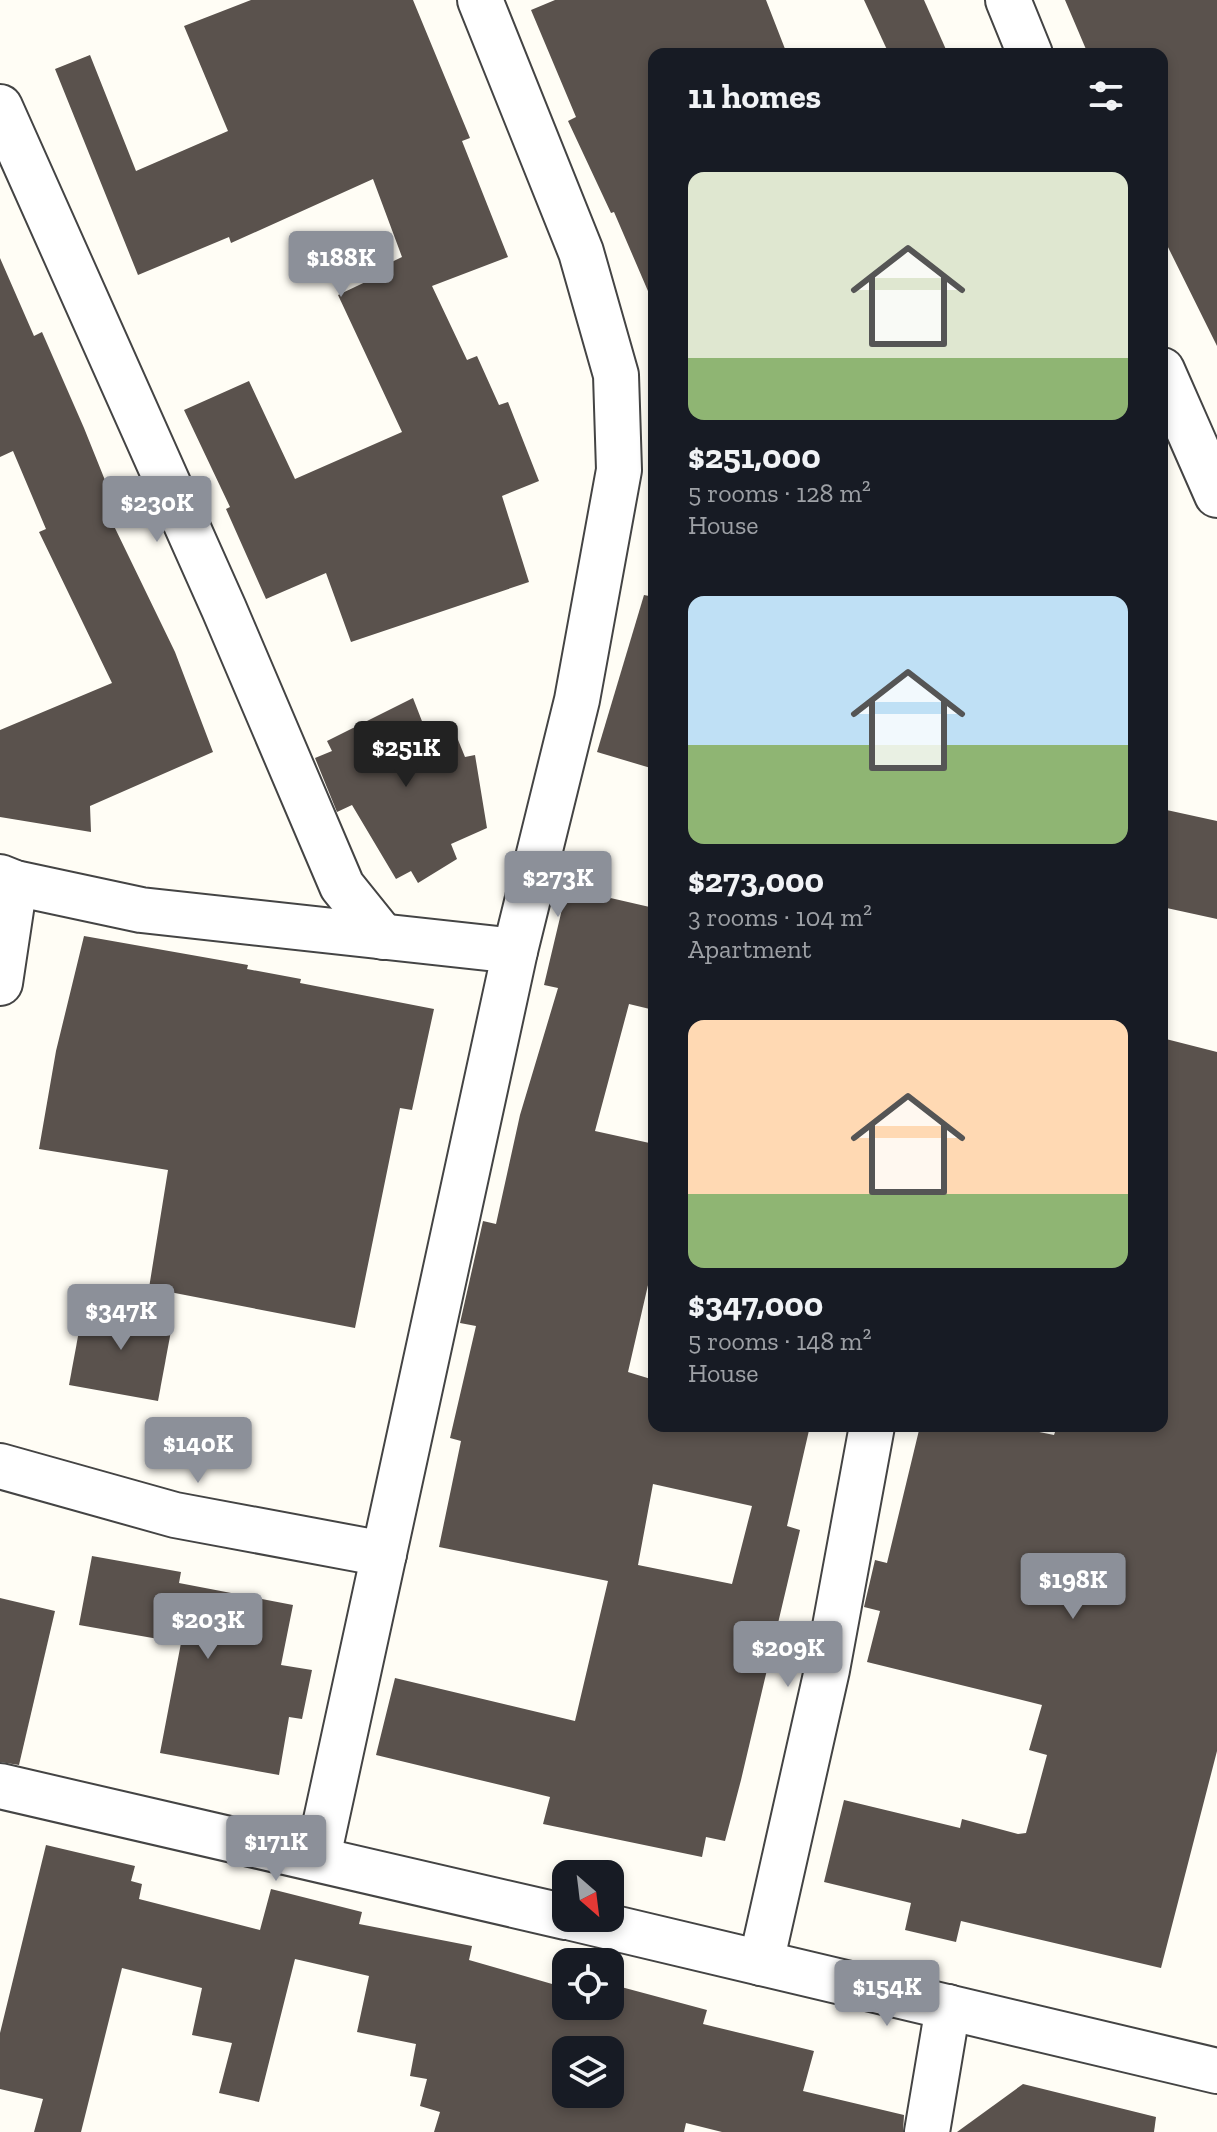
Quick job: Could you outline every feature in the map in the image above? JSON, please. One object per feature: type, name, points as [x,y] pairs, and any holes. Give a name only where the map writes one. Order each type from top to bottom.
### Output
[{"type":"street","points":[[318,1857],[515,951],[577,700],[619,470],[616,375],[581,252],[480,0]]},
{"type":"street","points":[[1008,0],[1028,48]]},
{"type":"street","points":[[0,107],[224,609],[342,886],[383,937]]},
{"type":"street","points":[[1168,404],[1172,426],[1217,495]]},
{"type":"street","points":[[0,983],[8,880],[141,910],[515,951]]},
{"type":"street","points":[[761,1963],[827,1670],[871,1432]]},
{"type":"street","points":[[0,1466],[175,1515],[384,1554]]},
{"type":"street","points":[[0,1786],[318,1857],[552,1914]]},
{"type":"street","points":[[624,1930],[1217,2071]]},
{"type":"street","points":[[927,2132],[948,2007]]},
{"type":"building","points":[[251,0],[413,0],[470,138],[462,141],[508,257],[432,286],[467,360],[477,356],[499,405],[508,402],[539,481],[502,496],[529,582],[351,642],[326,573],[266,599],[226,509],[230,507],[184,410],[249,381],[295,479],[402,432],[338,295],[376,277],[373,271],[402,257],[373,179],[231,243],[229,237],[138,275],[55,69],[90,55],[136,171],[228,131],[184,26]]},
{"type":"building","points":[[555,0],[766,0],[785,48],[648,48],[648,291],[614,212],[611,213],[568,121],[576,117],[531,10]]},
{"type":"building","points":[[864,0],[924,0],[945,48],[886,48]]},
{"type":"building","points":[[1065,0],[1217,0],[1217,346],[1168,247],[1168,48],[1085,48]]},
{"type":"building","points":[[0,258],[34,336],[42,332],[84,428],[121,520],[113,524],[175,652],[213,752],[90,806],[91,832],[0,817],[0,730],[112,683],[39,532],[46,529],[13,451],[0,457]]},
{"type":"building","points":[[644,595],[648,596],[648,767],[597,752]]},
{"type":"building","points":[[413,698],[432,747],[454,730],[465,757],[475,755],[487,828],[451,844],[457,859],[418,883],[411,871],[396,879],[352,805],[337,812],[315,758],[332,751],[327,741]]},
{"type":"building","points":[[1168,810],[1217,821],[1217,919],[1168,908]]},
{"type":"building","points":[[567,888],[648,907],[648,1009],[629,1004],[595,1131],[648,1143],[648,1285],[628,1372],[648,1378],[648,1432],[809,1432],[787,1526],[800,1530],[741,1780],[725,1841],[706,1837],[702,1857],[543,1824],[550,1797],[376,1755],[395,1678],[575,1721],[608,1581],[439,1547],[461,1441],[450,1438],[476,1326],[460,1323],[483,1221],[496,1224],[520,1115],[558,988],[544,985]],"holes":[[[653,1484],[752,1506],[732,1584],[638,1565]]]},
{"type":"building","points":[[84,936],[248,965],[247,969],[301,979],[300,983],[434,1009],[412,1110],[400,1108],[355,1328],[149,1288],[168,1170],[39,1149],[56,1051]]},
{"type":"building","points":[[1168,1040],[1217,1052],[1217,1751],[1161,1968],[961,1921],[956,1942],[905,1930],[911,1903],[824,1882],[844,1800],[960,1828],[962,1819],[1018,1834],[1026,1833],[1047,1755],[1029,1750],[1042,1705],[867,1662],[880,1611],[864,1607],[875,1560],[887,1563],[919,1432],[1039,1432],[1054,1435],[1055,1432],[1168,1432]]},
{"type":"building","points":[[84,1304],[173,1320],[158,1401],[69,1385]]},
{"type":"building","points":[[92,1556],[181,1572],[179,1583],[293,1605],[281,1665],[312,1670],[302,1719],[289,1717],[279,1775],[160,1753],[181,1643],[79,1625]]},
{"type":"building","points":[[0,1598],[55,1611],[19,1765],[0,1762]]},
{"type":"building","points":[[46,1845],[135,1866],[131,1881],[142,1884],[139,1899],[260,1930],[271,1889],[362,1912],[359,1924],[472,1946],[469,1960],[552,1984],[552,2020],[624,2020],[624,1988],[707,2010],[703,2024],[814,2051],[803,2091],[904,2115],[903,2132],[722,2132],[686,2123],[684,2132],[434,2132],[440,2112],[420,2106],[427,2079],[410,2076],[416,2044],[357,2032],[369,1976],[295,1959],[259,2102],[219,2093],[232,2043],[192,2035],[202,1988],[122,1968],[81,2132],[34,2132],[43,2099],[0,2089],[0,2033]]},
{"type":"building","points":[[1023,2084],[1156,2117],[1154,2132],[957,2132]]}]
